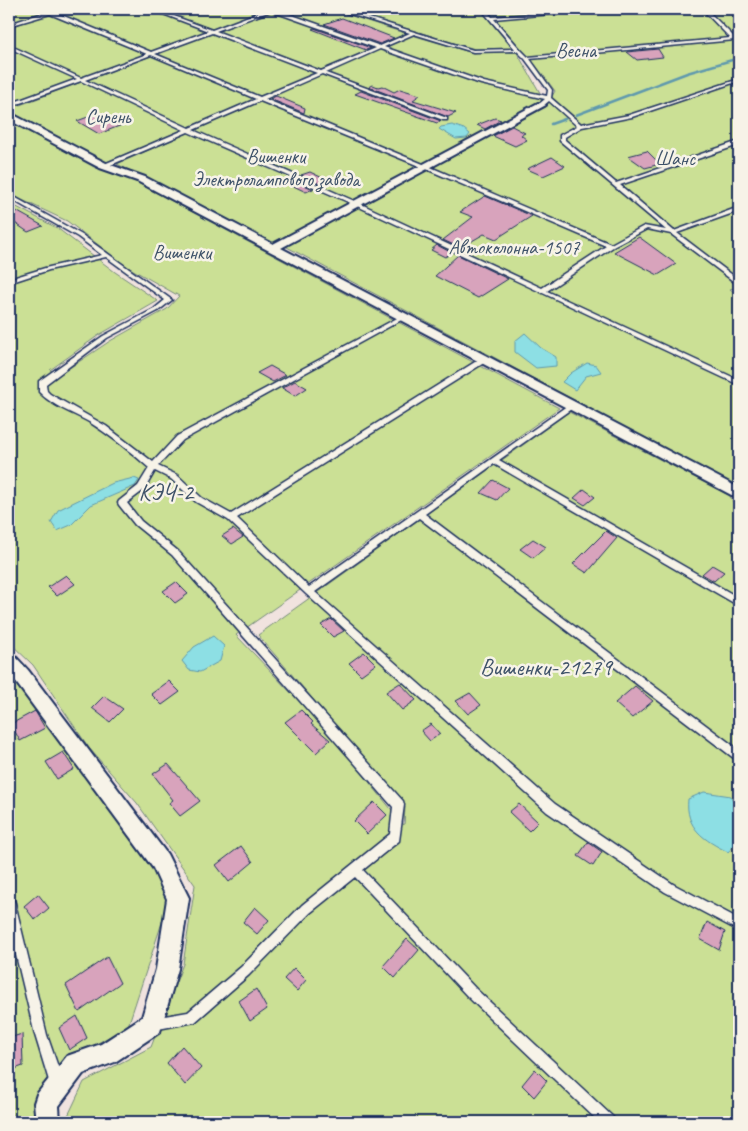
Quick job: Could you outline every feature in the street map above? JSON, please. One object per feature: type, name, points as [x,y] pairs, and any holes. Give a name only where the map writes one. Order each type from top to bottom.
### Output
[{"type":"street","points":[[270,249],[545,102]]},
{"type":"street","points":[[9,116],[104,166],[141,179],[270,249],[485,359],[739,494]]},
{"type":"street","points":[[9,661],[22,675],[160,861],[178,898],[167,969],[152,1024],[107,1054],[75,1064],[46,1103],[48,1122]]},
{"type":"lane","points":[[42,9],[426,167],[612,246]]},
{"type":"lane","points":[[9,25],[60,9]]},
{"type":"lane","points":[[152,9],[445,119]]},
{"type":"lane","points":[[9,106],[271,9],[483,84],[545,102],[580,126]]},
{"type":"lane","points":[[336,9],[473,50],[518,50]]},
{"type":"lane","points":[[483,9],[527,58],[550,90],[545,102]]},
{"type":"lane","points":[[490,18],[607,9]]},
{"type":"lane","points":[[527,58],[733,39],[704,9]]},
{"type":"lane","points":[[104,166],[414,33]]},
{"type":"lane","points":[[9,46],[188,130],[357,204],[544,290],[739,383]]},
{"type":"lane","points":[[739,80],[630,116],[580,126],[562,136],[562,140],[673,233],[739,283]]},
{"type":"lane","points":[[616,185],[650,171],[739,143]]},
{"type":"lane","points":[[9,196],[12,203],[80,236],[169,300],[156,310],[105,337],[42,383],[43,392],[48,397],[85,416],[121,440],[153,468],[174,477],[199,500],[231,518],[308,592],[551,808],[669,888],[739,925]]},
{"type":"lane","points":[[544,290],[612,246],[646,227],[673,233],[739,209]]},
{"type":"lane","points":[[9,281],[46,269],[108,255]]},
{"type":"lane","points":[[152,1024],[191,1018],[245,971],[306,908],[395,837],[399,805],[175,553],[138,523],[122,503],[141,488],[153,468],[180,438],[403,317]]},
{"type":"lane","points":[[231,518],[485,359]]},
{"type":"lane","points":[[308,592],[495,461],[571,405]]},
{"type":"lane","points":[[495,461],[739,602]]},
{"type":"lane","points":[[419,514],[739,756]]},
{"type":"lane","points":[[354,869],[472,993],[608,1122]]},
{"type":"lane","points":[[9,903],[41,1035],[58,1087]]},
{"type":"green space","points":[[9,9],[56,9],[9,24]]},
{"type":"green space","points":[[66,9],[269,9],[9,105],[9,27]]},
{"type":"green space","name":"Сирень","points":[[277,9],[331,9],[407,34],[105,163],[9,112],[9,109]]},
{"type":"green space","points":[[340,9],[480,9],[512,48],[475,49]]},
{"type":"green space","name":"Автоколонна-1507","points":[[487,9],[739,9],[739,287],[730,289],[739,296],[739,488],[285,246],[546,107],[555,91],[534,63]]},
{"type":"green space","name":"Вишенки Электролампового завода","points":[[412,35],[473,53],[516,51],[543,98],[540,104],[273,244],[117,164]]},
{"type":"green space","name":"КЭЧ-2","points":[[9,120],[94,167],[123,175],[559,408],[236,635],[331,735],[404,825],[405,807],[258,635],[569,412],[730,496],[739,513],[739,1122],[65,1122],[84,1082],[151,1047],[183,964],[195,885],[137,803],[89,748],[33,665],[9,642],[9,203],[57,228],[115,272],[158,301],[99,335],[50,370],[59,375],[110,341],[167,309],[179,296],[126,266],[67,221],[18,198],[9,190]]},
{"type":"green space","points":[[9,672],[28,692],[87,780],[171,895],[128,1026],[59,1065],[36,1101],[39,1122],[9,1122]]},
{"type":"water","points":[[452,125],[464,129],[470,134],[467,138],[456,139],[439,129]]},
{"type":"water","points":[[525,333],[541,348],[556,357],[556,366],[536,368],[515,352],[515,341]]},
{"type":"water","points":[[587,363],[596,365],[601,372],[586,376],[575,390],[562,382],[571,373]]},
{"type":"water","points":[[134,478],[139,480],[135,486],[91,505],[71,525],[57,531],[51,522],[58,510],[113,483]]},
{"type":"water","points":[[213,636],[224,646],[220,661],[200,672],[189,670],[182,661],[194,647]]},
{"type":"water","points":[[704,792],[731,796],[739,815],[739,840],[728,852],[704,838],[693,825],[690,818],[688,799]]},
{"type":"building","points":[[342,18],[394,38],[380,44],[324,24]]},
{"type":"building","points":[[314,28],[371,48],[366,50],[312,29]]},
{"type":"building","points":[[658,49],[663,57],[637,60],[627,52]]},
{"type":"building","points":[[373,85],[382,86],[394,92],[400,89],[420,95],[413,100],[456,113],[448,117],[369,87]]},
{"type":"building","points":[[361,91],[441,121],[437,123],[355,94]]},
{"type":"building","points":[[276,96],[305,108],[304,113],[270,99]]},
{"type":"building","points":[[99,113],[122,125],[99,134],[77,121]]},
{"type":"building","points":[[495,118],[501,120],[485,129],[477,125]]},
{"type":"building","points":[[512,126],[525,133],[521,135],[527,140],[515,146],[493,136]]},
{"type":"building","points":[[647,151],[660,164],[645,168],[628,156]]},
{"type":"building","points":[[552,157],[565,166],[543,176],[527,169]]},
{"type":"building","points":[[310,172],[329,181],[322,185],[301,175]]},
{"type":"building","points":[[291,179],[313,189],[306,192],[285,182]]},
{"type":"building","points":[[485,196],[532,216],[496,239],[484,234],[460,248],[443,240],[473,217],[460,212]]},
{"type":"building","points":[[9,207],[43,226],[28,232],[9,219]]},
{"type":"building","points":[[639,237],[676,264],[658,275],[614,252]]},
{"type":"building","points":[[437,245],[452,253],[445,257],[431,250]]},
{"type":"building","points":[[458,255],[508,279],[478,298],[435,276]]},
{"type":"building","points":[[270,366],[286,375],[273,382],[257,373]]},
{"type":"building","points":[[295,381],[307,388],[295,396],[282,388]]},
{"type":"building","points":[[493,480],[508,488],[497,500],[481,493]]},
{"type":"building","points":[[584,489],[595,497],[585,505],[574,498]]},
{"type":"building","points":[[233,529],[243,537],[232,544],[222,536]]},
{"type":"building","points":[[606,531],[617,538],[587,573],[573,564]]},
{"type":"building","points":[[533,539],[546,547],[533,558],[520,549]]},
{"type":"building","points":[[712,565],[724,572],[714,581],[702,574]]},
{"type":"building","points":[[66,575],[75,584],[57,596],[48,587]]},
{"type":"building","points":[[176,582],[188,594],[175,603],[163,591]]},
{"type":"building","points":[[331,619],[344,631],[333,637],[321,625]]},
{"type":"building","points":[[364,652],[376,664],[361,675],[349,663]]},
{"type":"building","points":[[169,681],[180,692],[162,705],[151,694]]},
{"type":"building","points":[[400,683],[416,700],[402,710],[386,692]]},
{"type":"building","points":[[635,686],[653,701],[632,718],[615,703]]},
{"type":"building","points":[[470,693],[481,705],[468,714],[456,701]]},
{"type":"building","points":[[104,696],[123,709],[110,722],[92,708]]},
{"type":"building","points":[[301,710],[313,722],[311,724],[330,740],[316,753],[285,722]]},
{"type":"building","points":[[35,711],[45,728],[20,741],[11,724]]},
{"type":"building","points":[[431,724],[440,734],[430,741],[421,731]]},
{"type":"building","points":[[63,752],[74,769],[57,779],[46,762]]},
{"type":"building","points":[[168,764],[200,801],[180,816],[169,803],[173,800],[153,774]]},
{"type":"building","points":[[374,802],[387,815],[367,834],[354,821]]},
{"type":"building","points":[[519,804],[538,822],[529,831],[509,812]]},
{"type":"building","points":[[588,842],[602,852],[593,866],[578,856]]},
{"type":"building","points":[[241,846],[253,862],[229,882],[216,865]]},
{"type":"building","points":[[38,894],[49,908],[35,920],[24,906]]},
{"type":"building","points":[[255,907],[269,920],[257,934],[243,922]]},
{"type":"building","points":[[707,922],[725,932],[719,950],[700,939]]},
{"type":"building","points":[[407,939],[419,950],[395,978],[383,966]]},
{"type":"building","points":[[107,957],[120,983],[79,1012],[66,985]]},
{"type":"building","points":[[294,968],[306,980],[297,991],[284,979]]},
{"type":"building","points":[[256,989],[267,1009],[250,1021],[239,1001]]},
{"type":"building","points":[[77,1016],[87,1038],[69,1050],[59,1028]]},
{"type":"building","points":[[22,1034],[23,1066],[9,1071],[9,1038]]},
{"type":"building","points":[[182,1046],[201,1068],[185,1085],[167,1063]]},
{"type":"building","points":[[535,1069],[547,1081],[534,1097],[522,1085]]},
{"type":"waterway","points":[[576,115],[687,73],[739,58]]},
{"type":"waterway","points":[[551,124],[565,119]]},
{"type":"park label","name":"Весна","points":[[576,50]]},
{"type":"park label","name":"Шанс","points":[[675,158]]},
{"type":"park label","name":"Вишенки","points":[[182,252]]},
{"type":"park label","name":"Вишенки-21279","points":[[546,667]]}]
